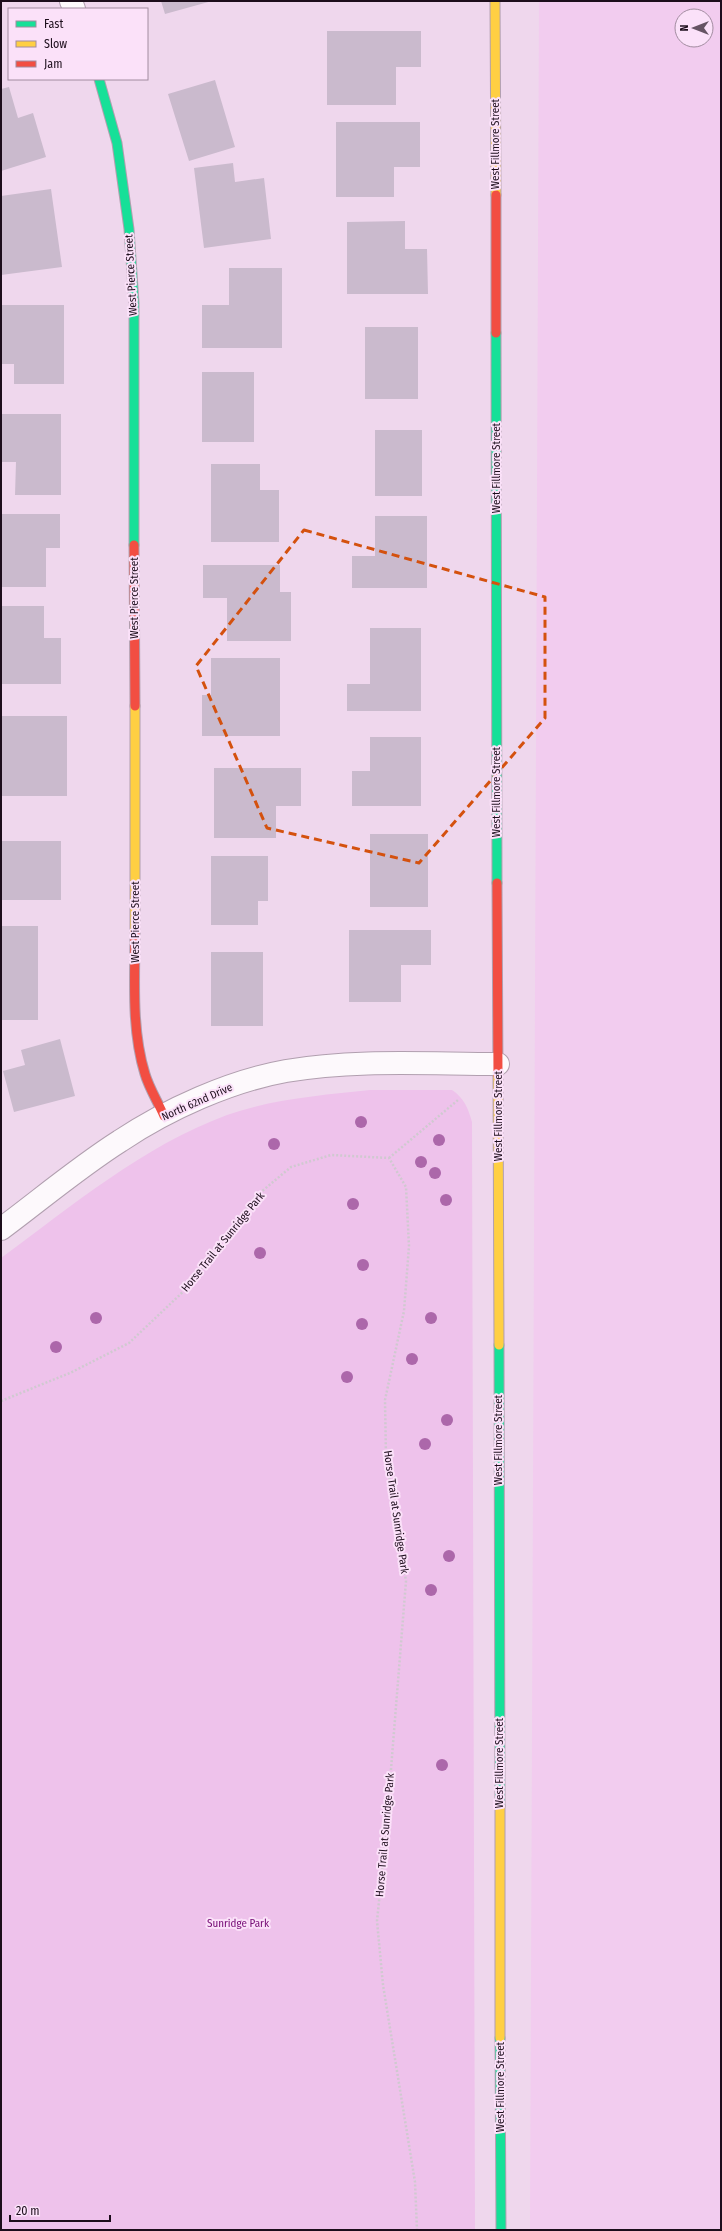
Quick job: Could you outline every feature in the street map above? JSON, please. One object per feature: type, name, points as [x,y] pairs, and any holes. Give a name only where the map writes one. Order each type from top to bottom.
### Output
[{"type":"street","name":"West Fillmore Street","points":[[495,1],[501,2230]]},
{"type":"street","name":"West Pierce Street","points":[[100,80],[117,143],[129,229],[134,303],[135,997],[138,1039],[145,1074],[164,1116]]},
{"type":"street","name":"North 62nd Drive","points":[[1,1229],[120,1140],[164,1116],[206,1096],[248,1080],[286,1072],[337,1065],[498,1064]]},
{"type":"path","points":[[389,1158],[458,1100]]},
{"type":"path","name":"Horse Trail at Sunridge Park","points":[[1,1401],[70,1373],[129,1343],[187,1288],[255,1198],[291,1167],[331,1155],[389,1158],[406,1187],[408,1246],[404,1312],[385,1400],[386,1458],[406,1581],[386,1832],[377,1921],[382,1985],[415,2182],[417,2230]]},
{"type":"highlighted area","points":[[304,530],[545,597],[545,718],[419,863],[267,828],[196,666]]},
{"type":"shaded area","points":[[539,1],[721,1],[721,2230],[530,2230]]},
{"type":"green space","name":"Sunridge Park","points":[[370,1090],[452,1090],[460,1096],[465,1104],[472,1122],[475,2230],[1,2230],[1,1258],[82,1198],[137,1160],[196,1128],[227,1115],[280,1101]]},
{"type":"building","points":[[161,1],[212,1],[165,14]]},
{"type":"building","points":[[327,31],[421,31],[421,67],[396,67],[396,105],[327,105]]},
{"type":"building","points":[[215,80],[235,147],[189,161],[168,94]]},
{"type":"building","points":[[9,87],[18,118],[33,113],[46,157],[1,171],[1,89]]},
{"type":"building","points":[[336,122],[420,122],[420,167],[394,167],[394,197],[336,197]]},
{"type":"building","points":[[233,163],[235,182],[264,178],[271,239],[204,248],[194,168]]},
{"type":"building","points":[[51,189],[62,267],[1,275],[1,196]]},
{"type":"building","points":[[405,221],[405,249],[427,249],[428,294],[347,294],[347,222]]},
{"type":"building","points":[[229,268],[282,268],[282,348],[202,348],[202,305],[229,305]]},
{"type":"building","points":[[1,305],[64,305],[64,384],[14,384],[14,364],[1,364]]},
{"type":"building","points":[[365,327],[418,327],[418,399],[365,399]]},
{"type":"building","points":[[202,372],[254,372],[254,442],[202,442]]},
{"type":"building","points":[[1,414],[61,414],[61,495],[15,495],[16,462],[1,462]]},
{"type":"building","points":[[375,430],[422,430],[422,496],[375,496]]},
{"type":"building","points":[[211,464],[260,464],[260,490],[279,490],[279,542],[211,542]]},
{"type":"building","points":[[1,514],[60,514],[60,548],[46,548],[46,587],[1,587]]},
{"type":"building","points":[[375,516],[427,516],[427,588],[352,588],[352,556],[375,556]]},
{"type":"building","points":[[203,565],[280,565],[280,592],[291,592],[291,641],[227,641],[227,598],[203,598]]},
{"type":"building","points":[[1,606],[44,606],[44,638],[61,638],[61,684],[1,684]]},
{"type":"building","points":[[370,628],[421,628],[421,711],[347,711],[347,684],[370,684]]},
{"type":"building","points":[[211,658],[280,658],[280,736],[202,736],[202,695],[211,695]]},
{"type":"building","points":[[1,716],[67,716],[67,796],[1,796]]},
{"type":"building","points":[[370,737],[421,737],[421,806],[352,806],[352,771],[370,771]]},
{"type":"building","points":[[214,768],[301,768],[301,806],[276,806],[276,838],[214,838]]},
{"type":"building","points":[[370,834],[428,834],[428,907],[370,907]]},
{"type":"building","points":[[1,841],[61,841],[61,900],[1,900]]},
{"type":"building","points":[[211,856],[268,856],[268,901],[258,901],[258,925],[211,925]]},
{"type":"building","points":[[1,926],[38,926],[38,1020],[1,1020]]},
{"type":"building","points":[[349,930],[431,930],[431,965],[401,965],[401,1002],[349,1002]]},
{"type":"building","points":[[211,952],[263,952],[263,1026],[211,1026]]},
{"type":"building","points":[[60,1039],[75,1096],[14,1112],[3,1071],[25,1065],[21,1050]]},
{"type":"traffic: fast","points":[[99,80],[117,143],[129,229],[134,303],[134,545]]},
{"type":"traffic: fast","points":[[496,333],[497,883]]},
{"type":"traffic: fast","points":[[499,1345],[500,1806]]},
{"type":"traffic: fast","points":[[500,2038],[501,2230]]},
{"type":"traffic: slow","points":[[495,1],[496,195]]},
{"type":"traffic: slow","points":[[135,706],[135,932]]},
{"type":"traffic: slow","points":[[498,1075],[499,1345]]},
{"type":"traffic: slow","points":[[500,1806],[500,2038]]},
{"type":"traffic: jam","points":[[496,195],[496,333]]},
{"type":"traffic: jam","points":[[134,545],[135,706]]},
{"type":"traffic: jam","points":[[497,883],[498,1075]]},
{"type":"traffic: jam","points":[[135,932],[134,985],[138,1039],[147,1079],[164,1116]]}]
